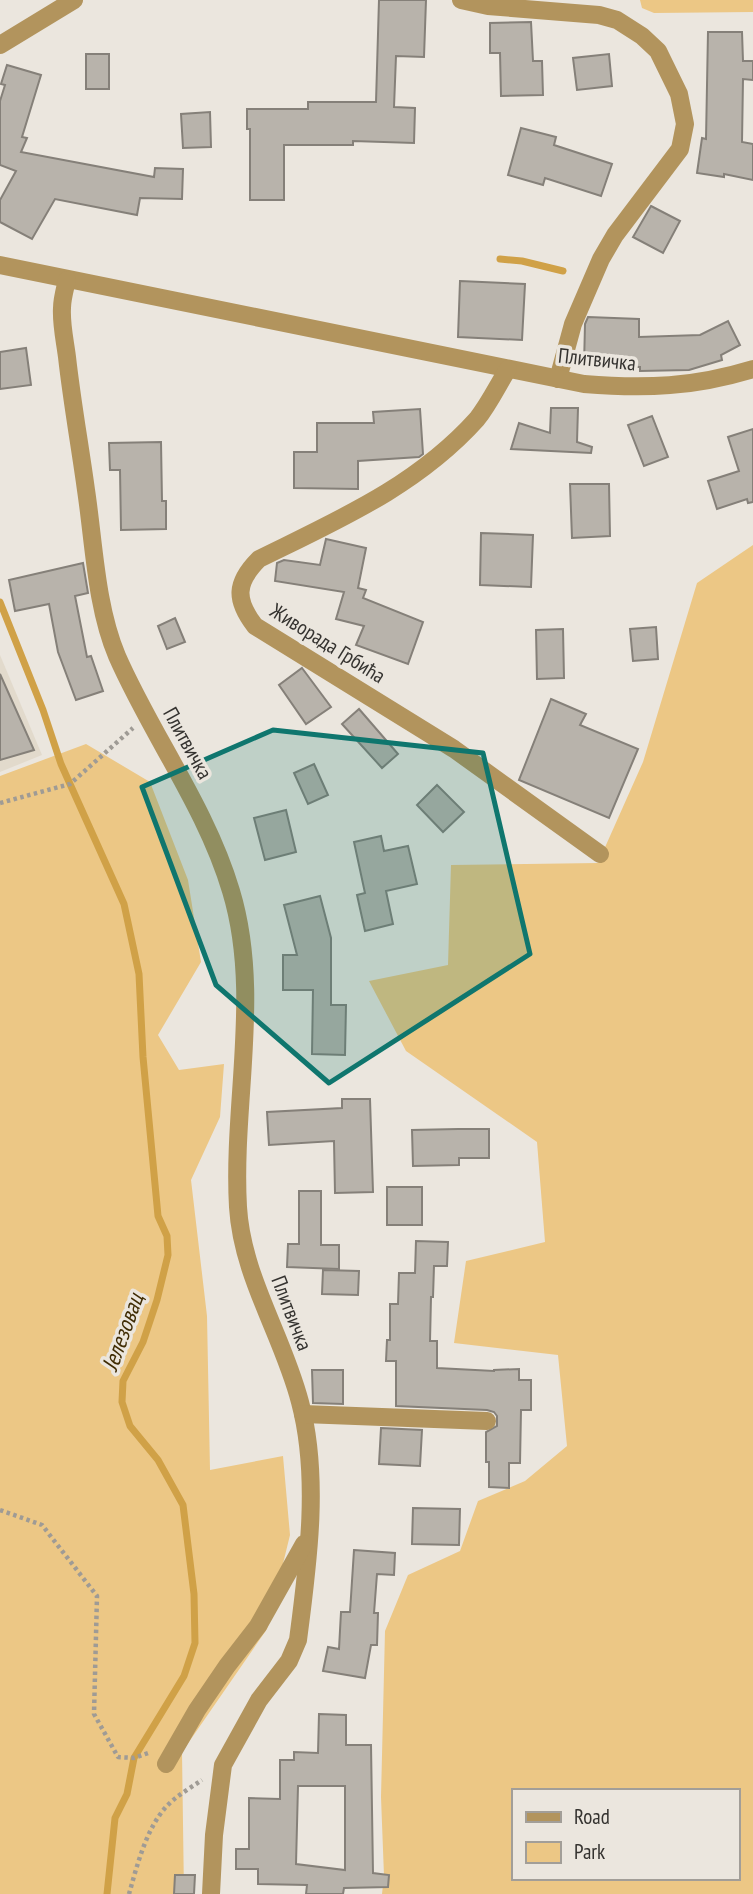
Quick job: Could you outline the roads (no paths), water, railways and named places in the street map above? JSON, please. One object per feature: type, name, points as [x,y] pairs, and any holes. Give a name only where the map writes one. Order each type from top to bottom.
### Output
[{"type":"street","points":[[0,46],[74,0]]},
{"type":"street","points":[[461,0],[488,6],[599,15],[617,20],[642,36],[658,51],[680,93],[685,124],[680,149],[615,235],[601,259],[573,324],[558,379]]},
{"type":"street","points":[[0,265],[67,280]]},
{"type":"street","name":"Плитвичка","points":[[211,1894],[214,1835],[223,1765],[246,1722],[289,1661],[298,1640],[312,1474],[303,1413],[243,1246],[238,1209],[237,1145],[245,970],[239,920],[231,889],[204,822],[115,652],[102,605],[64,337],[62,309],[67,280],[558,379],[608,386],[658,387],[702,383],[753,369]]},
{"type":"street","name":"Живорада Грбића","points":[[508,369],[479,416],[439,458],[398,487],[259,559],[246,572],[242,582],[242,608],[256,626],[454,748],[600,854]]},
{"type":"street","points":[[303,1413],[487,1421]]},
{"type":"street","points":[[166,1764],[227,1667],[258,1626],[308,1538]]},
{"type":"waterway","points":[[500,259],[522,261],[563,271]]},
{"type":"waterway","name":"Јелезовац","points":[[0,602],[43,710],[61,764],[124,904],[139,974],[143,1057],[158,1216],[167,1236],[168,1255],[157,1300],[143,1342],[123,1381],[122,1402],[130,1426],[158,1460],[183,1505],[194,1594],[195,1643],[184,1676],[134,1758],[127,1794],[115,1818],[107,1894]]}]
